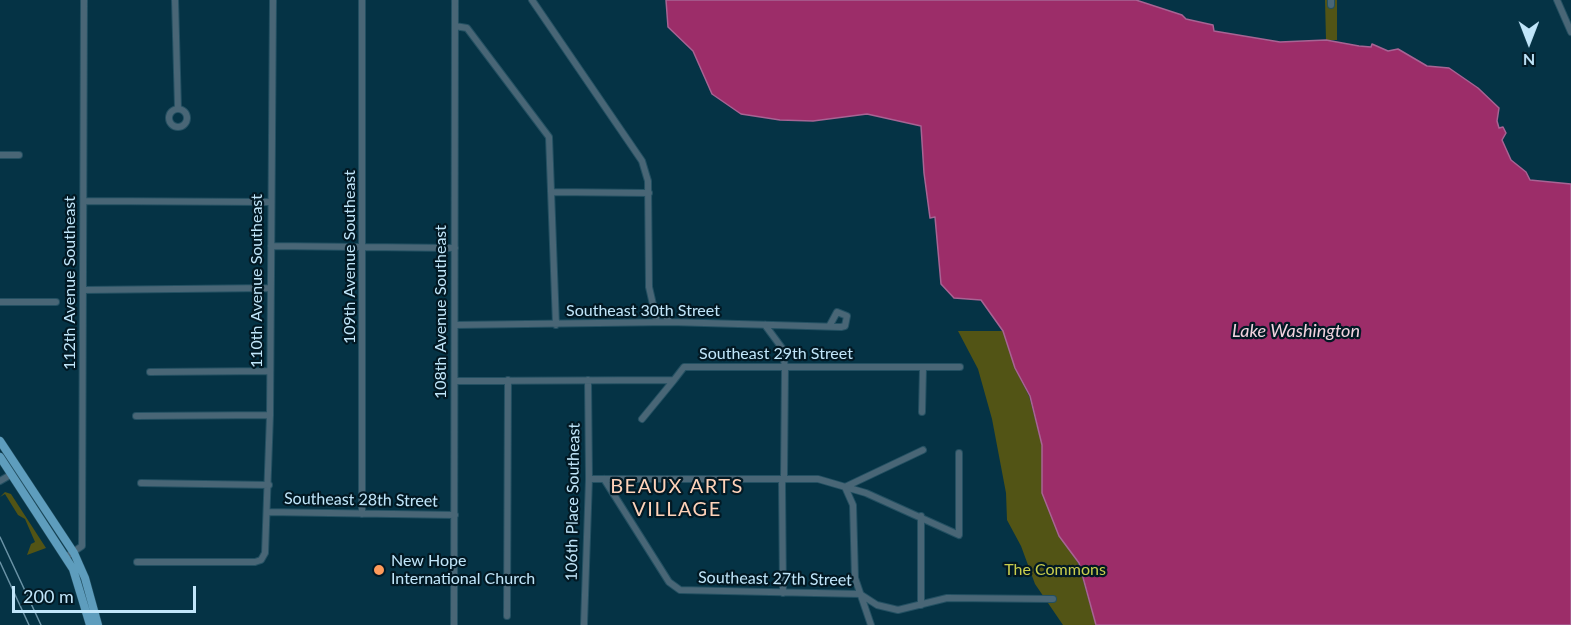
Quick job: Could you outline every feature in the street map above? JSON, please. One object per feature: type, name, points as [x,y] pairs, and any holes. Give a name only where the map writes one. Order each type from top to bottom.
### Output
[{"type":"main road","points":[[0,441],[15,471],[85,578],[98,625]]},
{"type":"main road","points":[[0,457],[15,471]]},
{"type":"main road","points":[[70,555],[90,625]]},
{"type":"street","name":"112th Avenue Southeast","points":[[70,555],[82,546],[84,0]]},
{"type":"street","points":[[175,0],[178,108]]},
{"type":"street","name":"110th Avenue Southeast","points":[[138,562],[255,562],[261,560],[265,554],[270,415],[273,0]]},
{"type":"street","name":"109th Avenue Southeast","points":[[362,0],[364,246],[362,514]]},
{"type":"street","name":"108th Avenue Southeast","points":[[454,625],[455,0]]},
{"type":"street","points":[[532,0],[636,150],[646,174],[649,193],[649,268],[657,322]]},
{"type":"street","points":[[1557,0],[1571,32]]},
{"type":"street","points":[[455,26],[467,28],[549,137],[556,325]]},
{"type":"street","points":[[0,155],[19,155]]},
{"type":"street","points":[[552,192],[649,193]]},
{"type":"street","points":[[84,201],[270,202]]},
{"type":"street","points":[[271,246],[455,248]]},
{"type":"street","points":[[84,290],[270,288]]},
{"type":"street","points":[[0,302],[56,302]]},
{"type":"street","points":[[654,309],[663,313],[670,322]]},
{"type":"street","name":"Southeast 30th Street","points":[[455,325],[670,322],[830,326]]},
{"type":"street","points":[[765,326],[782,348],[785,367],[784,477],[782,483],[783,593]]},
{"type":"street","name":"Southeast 29th Street","points":[[674,381],[684,367],[960,367]]},
{"type":"street","points":[[922,412],[923,368]]},
{"type":"street","points":[[150,372],[270,371]]},
{"type":"street","name":"106th Place Southeast","points":[[584,624],[589,479],[588,380]]},
{"type":"street","points":[[455,381],[674,381]]},
{"type":"street","points":[[507,616],[508,381]]},
{"type":"street","points":[[642,419],[674,381]]},
{"type":"street","points":[[136,416],[270,415]]},
{"type":"street","points":[[846,487],[923,450]]},
{"type":"street","points":[[589,479],[784,477],[818,479],[846,487],[921,516],[960,535],[959,453]]},
{"type":"street","points":[[0,481],[15,471]]},
{"type":"street","name":"Southeast 27th Street","points":[[604,478],[671,586],[680,590],[860,594],[877,605],[898,610],[939,599],[958,597],[1053,599]]},
{"type":"street","points":[[141,483],[269,484]]},
{"type":"street","points":[[846,487],[853,505],[855,578],[871,625]]},
{"type":"street","name":"Southeast 28th Street","points":[[267,512],[455,515]]},
{"type":"street","points":[[921,516],[921,605]]},
{"type":"green space","points":[[1325,0],[1337,0],[1337,40],[1326,40]]},
{"type":"green space","name":"The Commons","points":[[958,331],[1004,331],[1015,368],[1029,396],[1042,445],[1043,493],[1060,535],[1078,563],[1096,625],[1063,625],[1035,584],[1021,546],[1007,520],[1006,493],[992,419],[978,369]]},
{"type":"green space","points":[[5,492],[11,494],[46,548],[27,555],[31,544],[35,542],[25,519],[18,515],[5,494],[0,497]]},
{"type":"water","name":"Lake Washington","points":[[666,0],[1136,0],[1182,15],[1186,19],[1213,25],[1214,31],[1280,42],[1326,40],[1359,46],[1371,47],[1372,44],[1388,51],[1398,49],[1427,66],[1449,68],[1478,88],[1499,108],[1497,121],[1499,128],[1503,127],[1506,133],[1502,140],[1511,160],[1526,172],[1530,180],[1571,184],[1571,625],[1096,625],[1079,563],[1059,536],[1042,493],[1042,445],[1030,396],[1015,368],[1003,331],[981,300],[954,298],[941,284],[935,217],[930,218],[924,173],[921,126],[867,114],[813,121],[780,120],[741,114],[712,94],[693,51],[668,27]]},
{"type":"tram line","points":[[0,537],[41,625]]},
{"type":"tram line","points":[[0,562],[29,625]]},
{"type":"place","name":"New Hope International Church","points":[[379,570]]},
{"type":"district","name":"BEAUX ARTS VILLAGE","points":[[677,498]]}]
